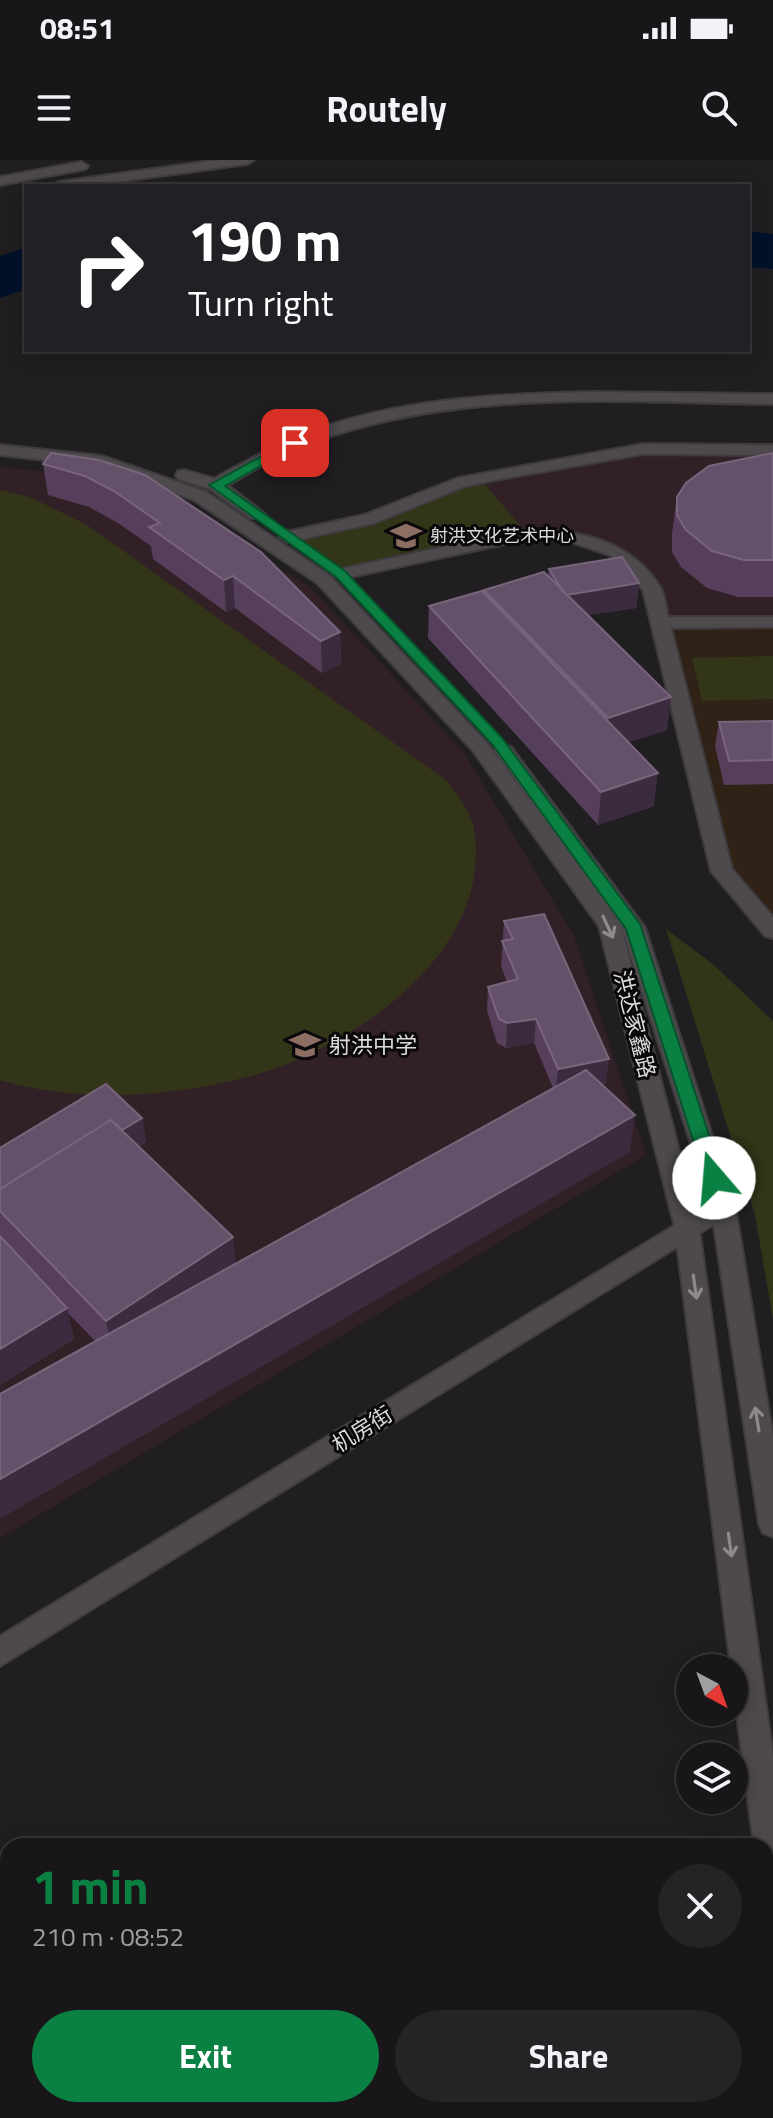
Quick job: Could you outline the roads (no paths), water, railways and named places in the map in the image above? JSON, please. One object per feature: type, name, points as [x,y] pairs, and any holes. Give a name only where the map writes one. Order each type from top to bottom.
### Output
[{"type":"main road","points":[[73,184],[247,160]]},
{"type":"main road","points":[[0,181],[101,164]]},
{"type":"main road","points":[[216,485],[295,443],[392,413],[503,399],[773,399]]},
{"type":"main road","name":"洪达家鑫路","points":[[0,437],[108,450],[216,485],[341,574],[497,741],[634,928],[723,1206],[773,1524]]},
{"type":"main road","points":[[288,537],[369,519],[458,483],[495,475],[643,449],[773,450]]},
{"type":"main road","name":"洪达家鑫路","points":[[0,450],[102,461],[200,496],[323,579],[480,747],[610,925],[687,1228],[769,1838]]},
{"type":"main road","points":[[341,574],[528,534],[567,535],[616,551],[652,589],[722,871],[773,931]]},
{"type":"main road","points":[[660,623],[773,622]]},
{"type":"main road","name":"机房街","points":[[0,1652],[723,1206]]},
{"type":"water","points":[[750,231],[773,234],[773,269],[750,267]]},
{"type":"water","points":[[24,248],[24,290],[0,298],[0,256]]},
{"type":"place","name":"射洪文化艺术中心","points":[[406,536]]},
{"type":"place","name":"射洪中学","points":[[305,1045]]}]
